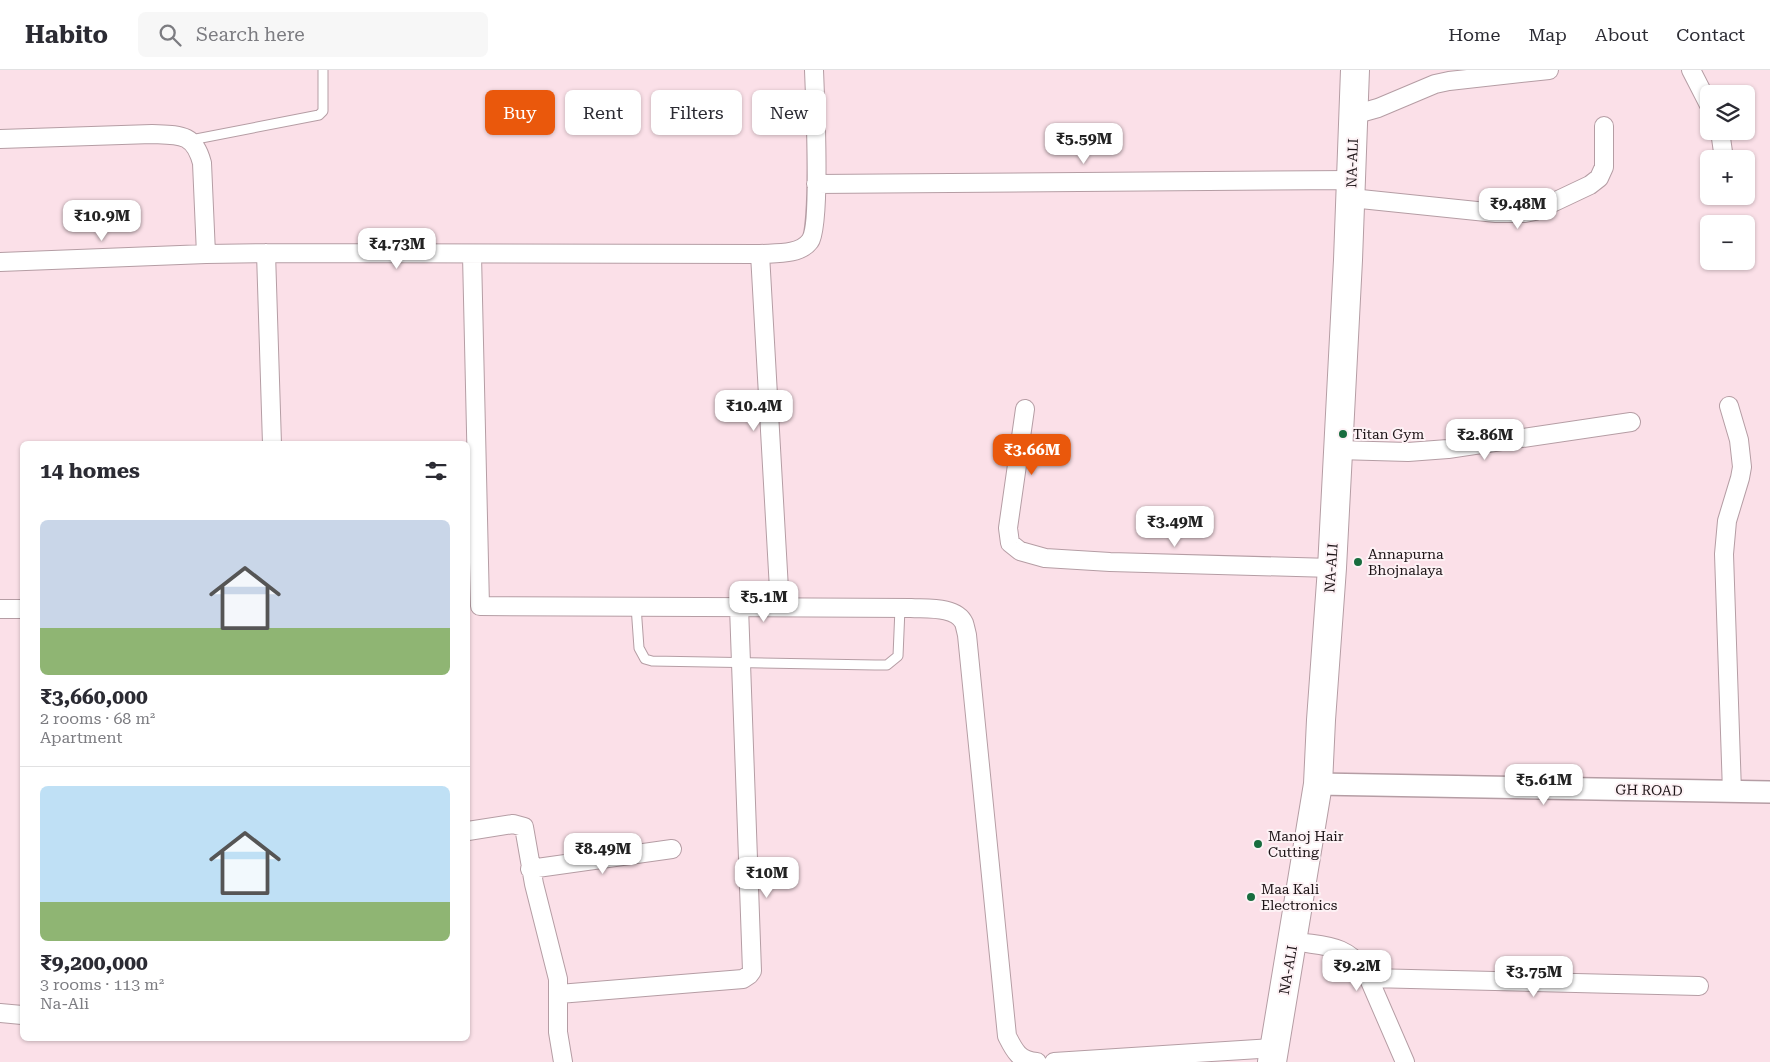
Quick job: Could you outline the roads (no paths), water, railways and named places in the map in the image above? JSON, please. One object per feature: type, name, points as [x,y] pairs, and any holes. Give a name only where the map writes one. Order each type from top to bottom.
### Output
[{"type":"main road","name":"NA-ALI","points":[[1273,1055],[1318,784],[1332,568],[1355,70]]},
{"type":"street","points":[[0,262],[266,253],[472,255],[786,253],[800,249],[810,242],[814,234],[816,184],[814,70]]},
{"type":"street","points":[[1354,115],[1378,108],[1435,84],[1549,70]]},
{"type":"street","points":[[1690,70],[1700,88]]},
{"type":"street","points":[[816,184],[1351,189],[1496,213],[1525,213],[1535,211],[1590,185],[1599,178],[1604,167],[1604,126]]},
{"type":"street","points":[[0,139],[174,134],[191,140],[198,148],[202,163],[206,254]]},
{"type":"street","points":[[266,253],[272,441]]},
{"type":"street","points":[[760,254],[780,607]]},
{"type":"street","points":[[472,255],[474,606],[900,608],[939,609],[953,613],[964,622],[967,635],[1007,1036],[1015,1052],[1028,1062],[1036,1062]]},
{"type":"street","points":[[1729,406],[1742,456],[1740,478],[1727,521],[1724,554],[1732,792]]},
{"type":"street","points":[[1025,409],[1008,528],[1010,543],[1020,550],[1045,558],[1110,562],[1332,568]]},
{"type":"street","points":[[1338,450],[1408,452],[1448,449],[1632,422]]},
{"type":"street","points":[[560,994],[742,979],[749,976],[752,971],[739,607]]},
{"type":"street","points":[[0,610],[20,609]]},
{"type":"street","name":"GH ROAD","points":[[1318,784],[1770,792]]},
{"type":"street","points":[[470,831],[513,824],[524,827],[530,868],[556,967],[560,994],[558,1032],[563,1062]]},
{"type":"street","points":[[530,868],[672,849]]},
{"type":"street","points":[[1293,941],[1344,951],[1359,962],[1369,978],[1404,1062]]},
{"type":"street","points":[[1369,978],[1699,986]]},
{"type":"street","points":[[0,1013],[20,1015]]},
{"type":"street","points":[[1054,1062],[1273,1055]]},
{"type":"lane","points":[[191,140],[319,115],[323,111],[323,70]]},
{"type":"lane","points":[[636,606],[639,648],[644,659],[652,661],[887,665],[898,656],[900,608]]},
{"type":"place","name":"Titan Gym","points":[[1343,434]]},
{"type":"place","name":"Annapurna Bhojnalaya","points":[[1358,562]]},
{"type":"place","name":"Manoj Hair Cutting","points":[[1258,844]]},
{"type":"place","name":"Maa Kali Electronics","points":[[1251,897]]}]
